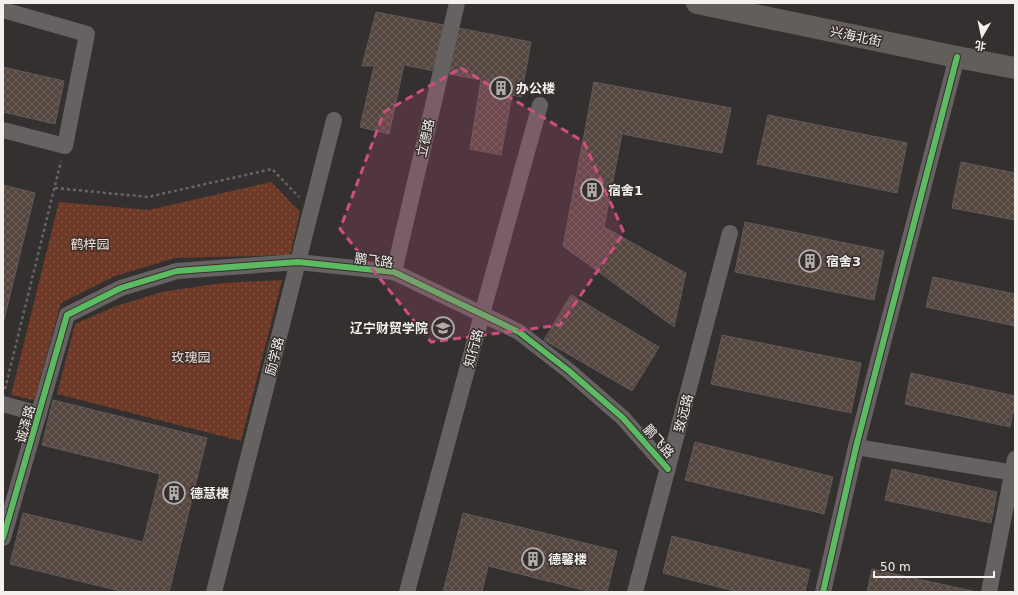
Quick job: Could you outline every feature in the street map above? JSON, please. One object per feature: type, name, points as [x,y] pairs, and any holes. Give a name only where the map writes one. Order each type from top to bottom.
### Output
[{"type":"main road","name":"兴海北街","points":[[697,3],[1015,68]]},
{"type":"main road","name":"兴海北街","points":[[769,3],[1015,53]]},
{"type":"street","name":"立德路","points":[[394,272],[457,3]]},
{"type":"street","points":[[3,10],[87,34],[65,146],[3,130]]},
{"type":"street","points":[[822,592],[856,447],[957,57]]},
{"type":"street","name":"知行路","points":[[407,592],[540,105]]},
{"type":"street","name":"励学路","points":[[214,592],[334,120]]},
{"type":"street","name":"致远路","points":[[635,592],[730,233]]},
{"type":"street","name":"鹏飞路","points":[[67,315],[122,288],[177,270],[298,262],[394,272],[519,332],[569,371],[623,418],[668,469]]},
{"type":"street","name":"诚泽路","points":[[3,538],[67,315]]},
{"type":"street","points":[[3,404],[39,414]]},
{"type":"street","points":[[856,447],[1014,468],[989,592]]},
{"type":"path","points":[[3,396],[65,146]]},
{"type":"path","points":[[55,188],[148,197],[272,169],[312,210]]},
{"type":"highlighted area","points":[[461,68],[584,142],[624,233],[560,325],[431,342],[340,229],[384,112]]},
{"type":"green space","name":"鹤梓园","points":[[271,182],[300,212],[290,255],[175,258],[115,276],[61,303],[34,400],[11,395],[59,202],[149,210]]},
{"type":"green space","name":"玫瑰园","points":[[282,280],[241,441],[57,394],[75,324],[116,306],[162,292],[222,283]]},
{"type":"building","name":"办公楼","points":[[376,12],[531,42],[521,97],[512,95],[501,155],[470,149],[481,80],[404,65],[389,134],[360,127],[374,66],[362,66]]},
{"type":"building","points":[[3,67],[64,81],[55,124],[3,112]]},
{"type":"building","name":"宿舍1","points":[[594,82],[731,108],[722,153],[622,134],[604,227],[686,273],[674,327],[563,246]]},
{"type":"building","points":[[768,115],[907,143],[897,193],[757,164]]},
{"type":"building","points":[[961,162],[1015,173],[1015,220],[952,208]]},
{"type":"building","points":[[3,185],[35,193],[3,324]]},
{"type":"building","name":"宿舍3","points":[[745,222],[884,251],[874,300],[735,272]]},
{"type":"building","points":[[933,277],[1015,294],[1015,326],[926,307]]},
{"type":"building","points":[[571,295],[659,347],[632,391],[544,340]]},
{"type":"building","points":[[722,335],[861,363],[851,413],[711,384]]},
{"type":"building","points":[[911,373],[1015,396],[1010,427],[905,404]]},
{"type":"building","name":"德慧楼","points":[[53,400],[207,438],[169,592],[124,592],[10,564],[23,513],[143,542],[160,474],[42,445]]},
{"type":"building","points":[[695,442],[833,477],[824,514],[685,480]]},
{"type":"building","points":[[892,469],[997,492],[991,523],[885,500]]},
{"type":"building","name":"德馨楼","points":[[463,513],[617,551],[607,592],[591,592],[488,566],[482,592],[443,592]]},
{"type":"building","points":[[672,536],[810,570],[805,592],[739,592],[663,573]]},
{"type":"building","points":[[872,569],[977,592],[867,592]]},
{"type":"cycle path","points":[[823,592],[856,447],[957,57]]},
{"type":"cycle path","points":[[3,538],[67,315],[121,288],[177,271],[298,262],[394,272],[519,332],[569,371],[623,418],[668,469]]},
{"type":"place","name":"办公楼","points":[[501,88]]},
{"type":"place","name":"宿舍1","points":[[592,190]]},
{"type":"place","name":"宿舍3","points":[[810,261]]},
{"type":"place","name":"辽宁财贸学院","points":[[443,328]]},
{"type":"place","name":"德慧楼","points":[[174,493]]},
{"type":"place","name":"德馨楼","points":[[533,559]]}]
